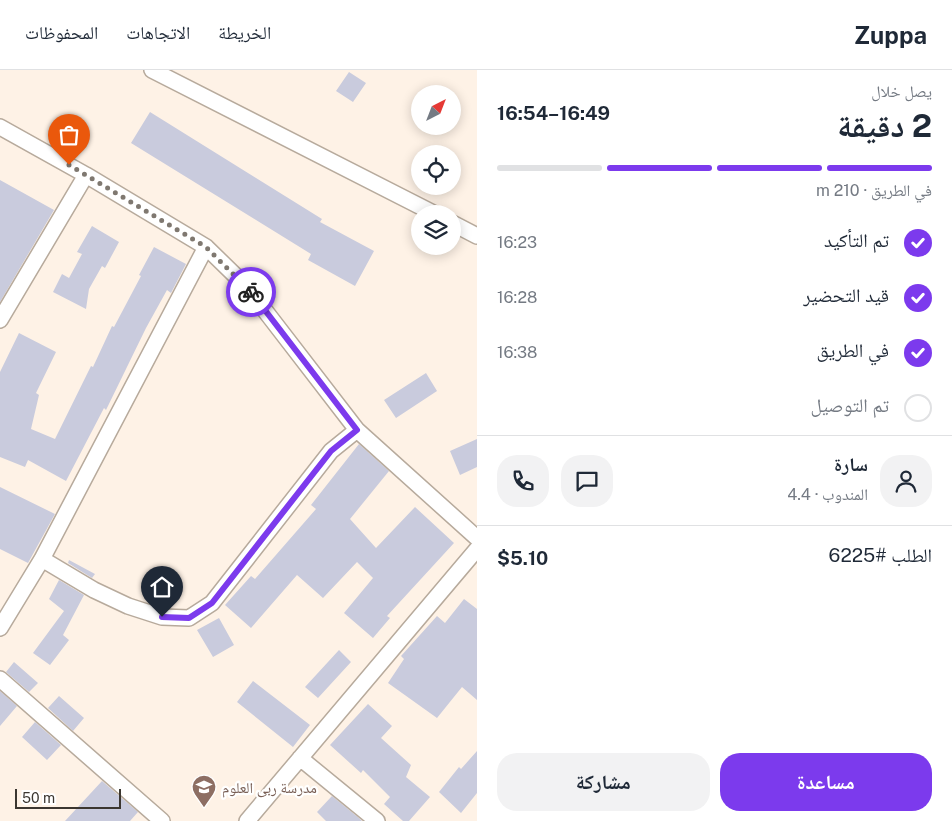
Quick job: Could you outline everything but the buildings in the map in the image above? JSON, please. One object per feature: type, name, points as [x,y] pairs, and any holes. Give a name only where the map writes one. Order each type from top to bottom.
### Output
[{"type":"street","points":[[152,70],[417,205]]},
{"type":"street","points":[[0,126],[86,174],[206,247],[246,286],[357,430],[477,538]]},
{"type":"street","points":[[0,320],[86,174]]},
{"type":"street","points":[[461,228],[477,236]]},
{"type":"street","points":[[0,628],[42,559],[206,247]]},
{"type":"street","points":[[42,559],[94,590],[128,606],[162,617],[189,618],[212,603],[331,451],[357,430]]},
{"type":"street","points":[[247,821],[477,549]]},
{"type":"street","points":[[0,679],[162,821]]},
{"type":"street","points":[[300,758],[378,821]]},
{"type":"way so far","points":[[69,165],[206,247],[251,292]]},
{"type":"place","name":"مدرسة ربى العلوم","points":[[204,808]]},
{"type":"route","points":[[162,617],[189,618],[212,603],[331,451],[357,430],[251,292]]}]
